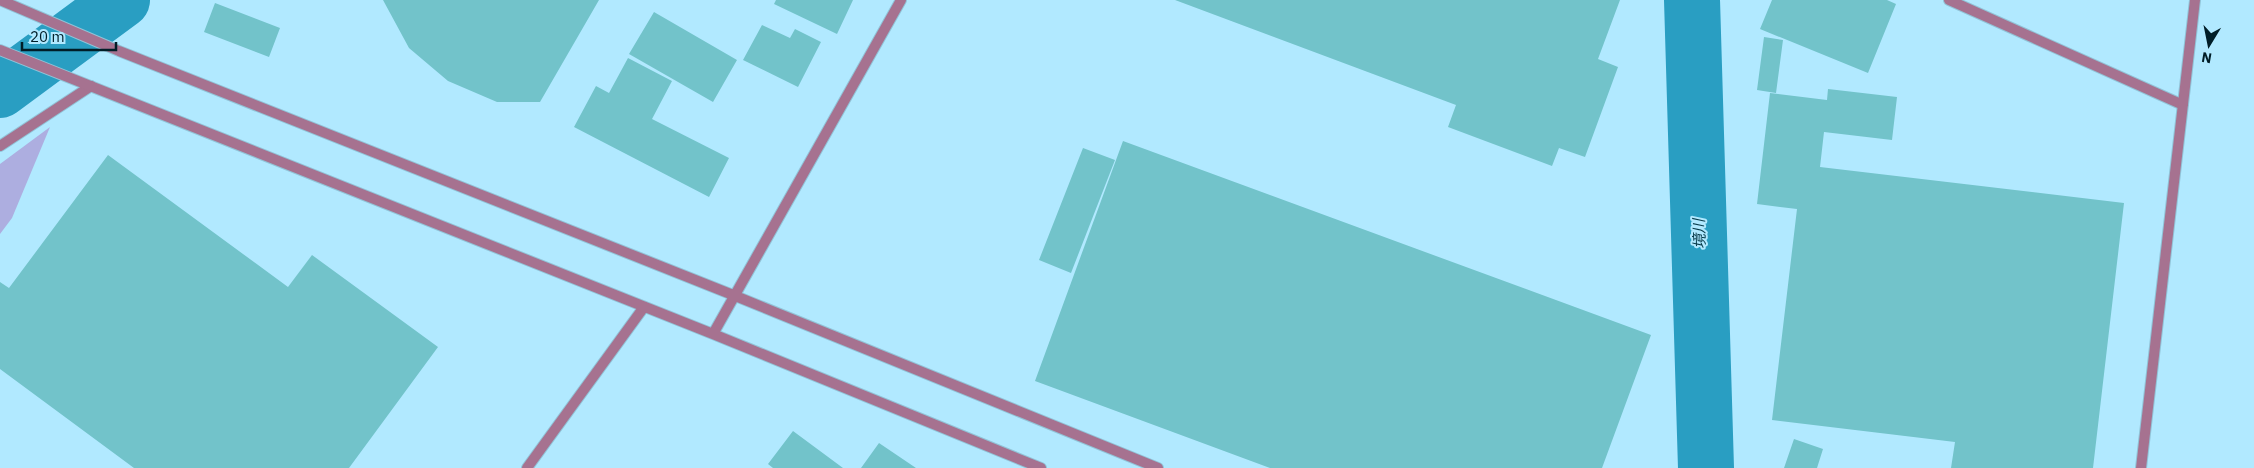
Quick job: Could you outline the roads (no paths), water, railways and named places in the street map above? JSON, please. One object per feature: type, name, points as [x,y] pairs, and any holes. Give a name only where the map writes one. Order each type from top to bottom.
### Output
[{"type":"street","points":[[0,0],[119,52],[733,295],[1158,468]]},
{"type":"street","points":[[713,334],[733,295],[900,0]]},
{"type":"street","points":[[1949,0],[2183,105]]},
{"type":"street","points":[[2141,468],[2196,0]]},
{"type":"street","points":[[0,50],[713,334],[1041,468]]},
{"type":"street","points":[[0,146],[92,86]]},
{"type":"street","points":[[528,468],[644,307]]},
{"type":"waterway","points":[[0,90],[122,0]]},
{"type":"waterway","name":"境川","points":[[1692,0],[1706,468]]}]
